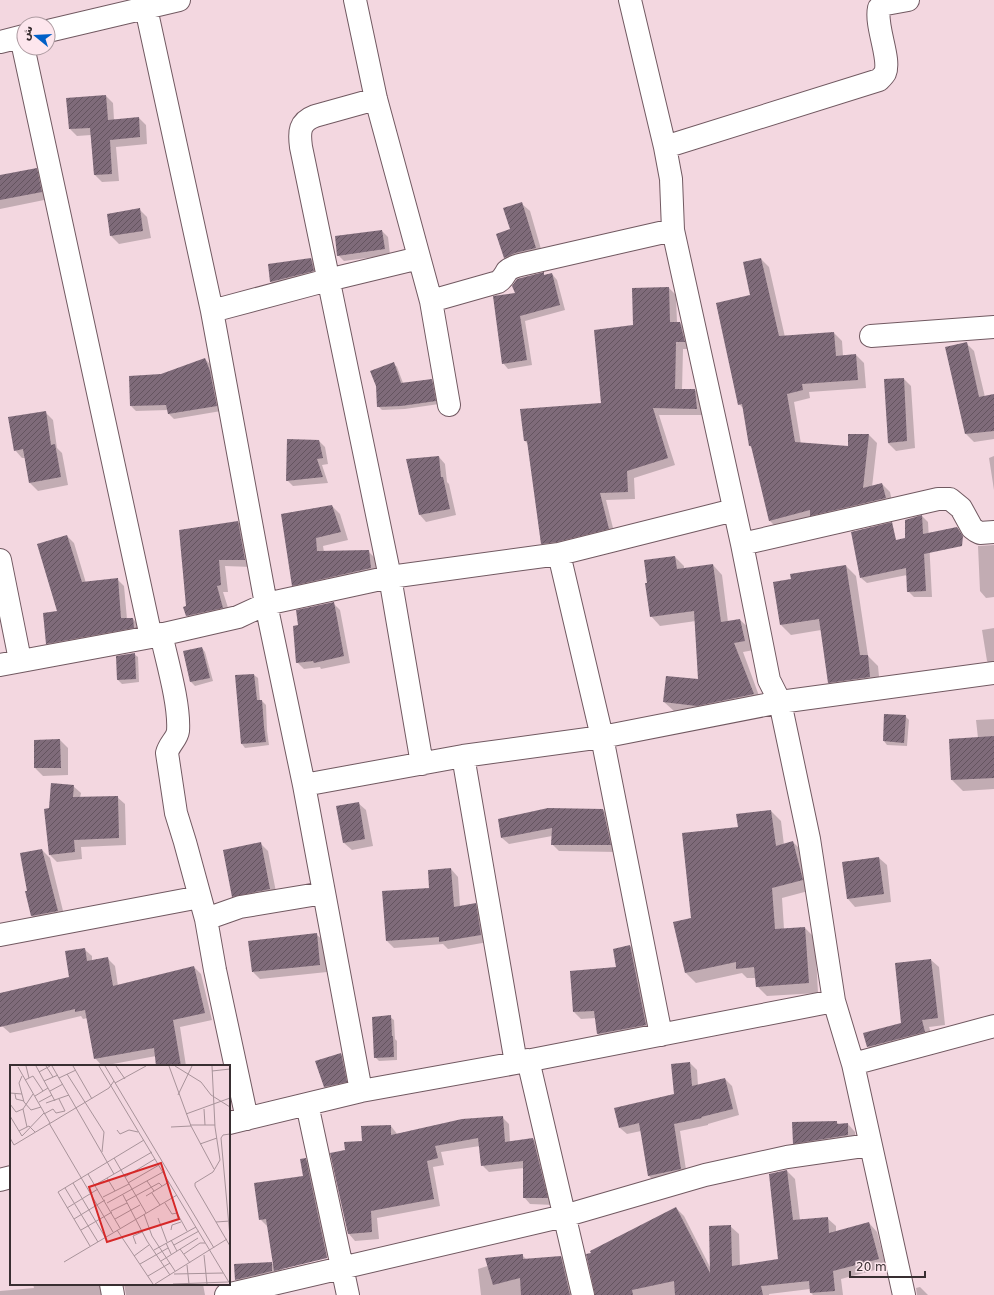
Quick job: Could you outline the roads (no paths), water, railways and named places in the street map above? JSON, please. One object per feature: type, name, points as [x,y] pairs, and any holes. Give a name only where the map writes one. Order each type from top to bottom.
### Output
[{"type":"street","points":[[56,28],[180,0]]},
{"type":"street","points":[[355,0],[376,99],[431,301],[449,404]]},
{"type":"street","points":[[630,0],[665,147],[670,179],[673,230],[742,544],[769,680],[780,702],[809,839],[834,1001],[853,1064],[904,1295]]},
{"type":"street","points":[[665,147],[879,80],[885,73],[886,63],[878,17],[879,8],[886,4],[908,0]]},
{"type":"street","points":[[146,8],[212,311],[266,604],[304,785],[361,1091]]},
{"type":"street","points":[[0,42],[16,38]]},
{"type":"street","points":[[26,56],[156,636],[176,704],[178,731],[177,736],[169,746],[168,761],[176,813],[206,919],[229,1065]]},
{"type":"street","points":[[376,99],[307,119],[302,126],[300,135],[301,147],[328,280],[390,577],[422,764]]},
{"type":"street","points":[[431,301],[498,282],[503,279],[511,268],[520,265],[673,230]]},
{"type":"street","points":[[212,311],[328,280],[419,258]]},
{"type":"street","points":[[871,336],[994,327]]},
{"type":"street","points":[[742,544],[938,499],[950,499],[961,508],[972,528],[976,531],[980,533],[994,532]]},
{"type":"street","points":[[0,560],[10,662],[156,636],[238,617],[266,604],[390,577],[559,554],[734,510]]},
{"type":"street","points":[[559,554],[602,737],[661,1035]]},
{"type":"street","points":[[304,785],[463,756],[602,737],[780,702],[994,673]]},
{"type":"street","points":[[463,756],[522,1061],[564,1216],[583,1295]]},
{"type":"street","points":[[206,919],[240,908],[324,893]]},
{"type":"street","points":[[0,935],[200,897]]},
{"type":"street","points":[[230,1068],[238,1121],[361,1091],[834,1001]]},
{"type":"street","points":[[853,1064],[994,1026]]},
{"type":"street","points":[[307,1104],[348,1295]]},
{"type":"street","points":[[226,1295],[564,1216],[705,1174],[787,1157],[870,1145]]},
{"type":"street","points":[[0,1180],[10,1178]]},
{"type":"street","points":[[111,1285],[113,1295]]}]
